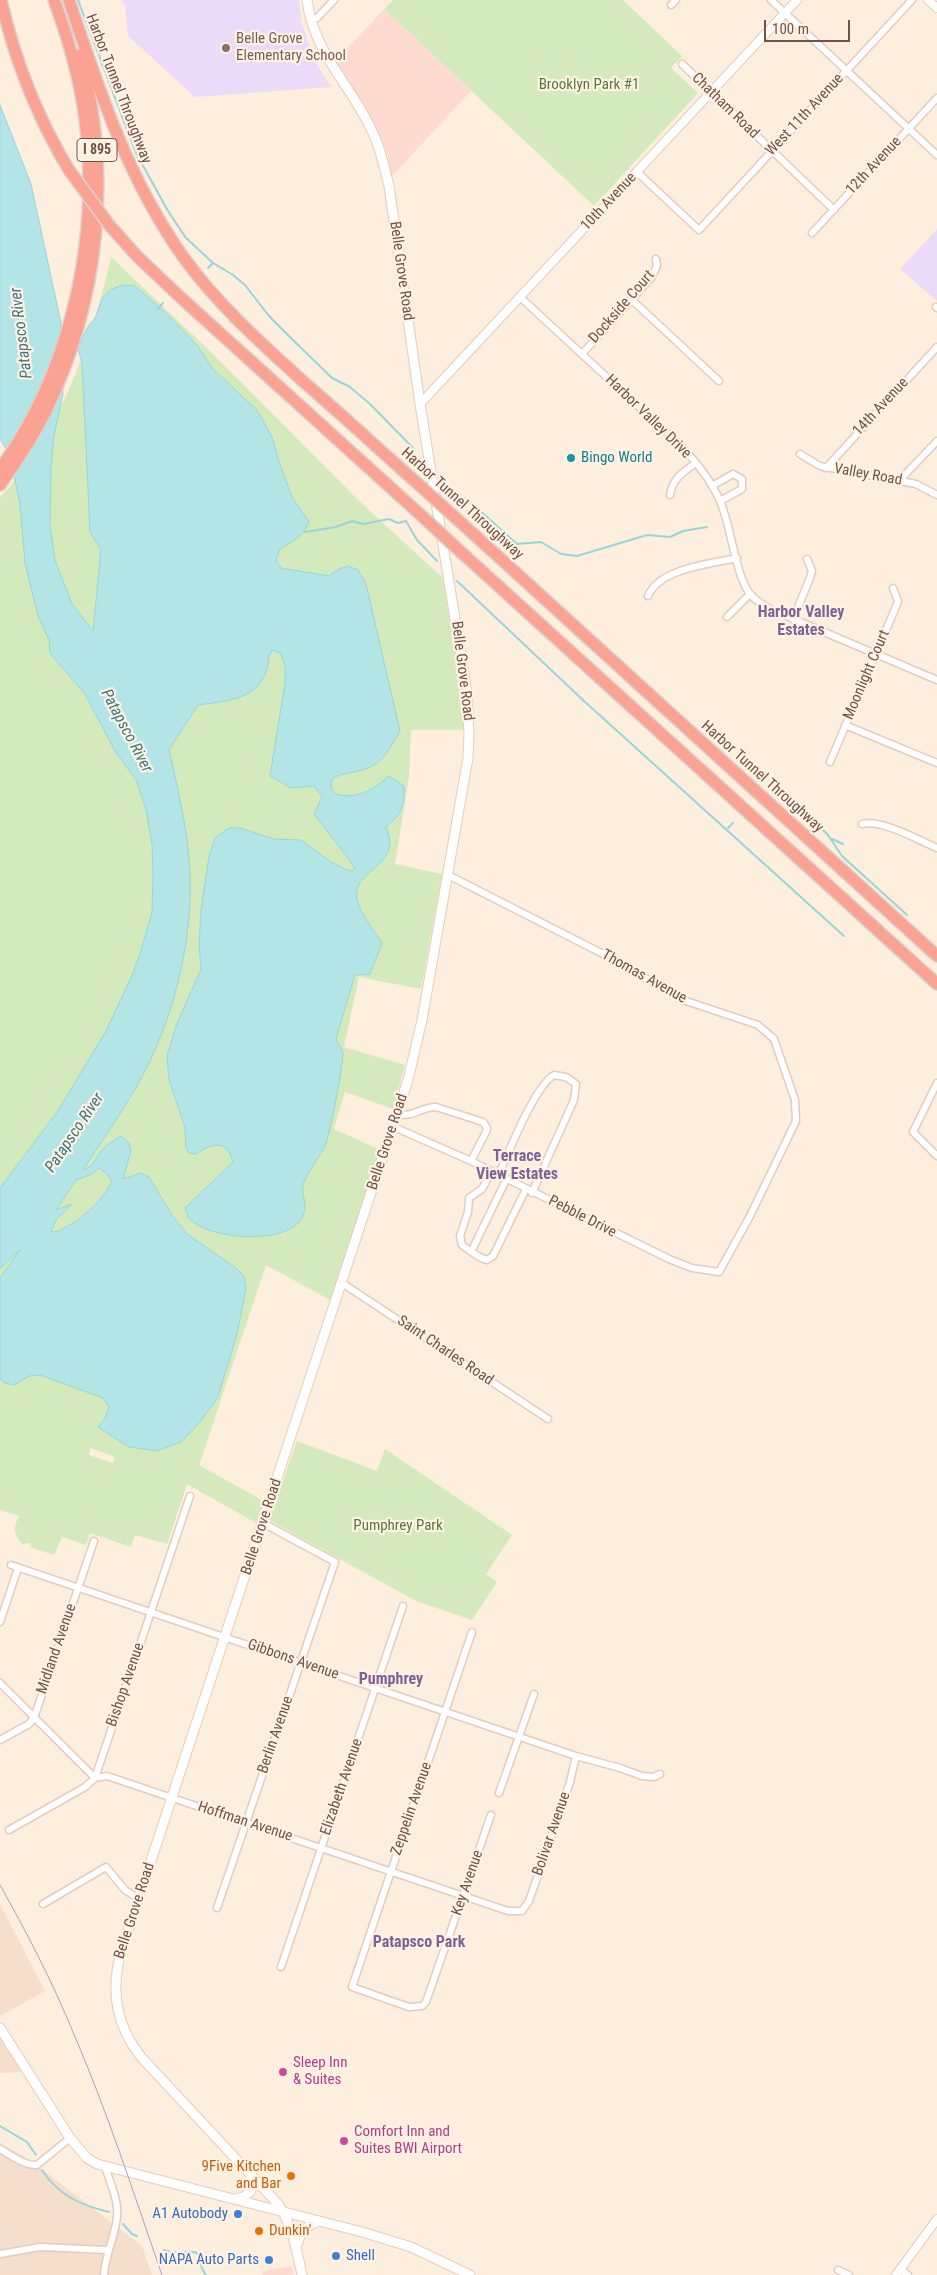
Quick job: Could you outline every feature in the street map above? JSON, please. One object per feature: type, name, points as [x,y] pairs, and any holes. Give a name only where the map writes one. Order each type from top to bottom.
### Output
[{"type":"highway","points":[[1,0],[13,46],[28,90],[47,132],[69,170],[110,226],[132,251],[179,296],[937,984]]},
{"type":"highway","name":"Harbor Tunnel Throughway","points":[[54,0],[79,84],[87,136],[89,201],[80,300]]},
{"type":"highway","name":"Harbor Tunnel Throughway","points":[[64,0],[86,75],[97,142],[98,180],[94,254],[80,300]]},
{"type":"highway","name":"Harbor Tunnel Throughway","points":[[69,0],[100,93],[123,151],[154,212],[185,259],[242,324],[937,956]]},
{"type":"highway","name":"I 895","points":[[0,469],[23,432],[43,393],[80,300]]},
{"type":"highway","name":"I 895","points":[[0,485],[26,448],[46,412],[76,340],[80,300]]},
{"type":"main road","name":"Belle Grove Road","points":[[284,2212],[131,2044],[122,2028],[116,2006],[115,1974],[398,1114],[416,1050],[468,758],[469,712],[465,677],[420,404],[383,162],[370,126],[326,56],[310,20],[307,0]]},
{"type":"main road","points":[[0,2028],[70,2138],[87,2158],[105,2167],[321,2221],[411,2247],[470,2275]]},
{"type":"main road","points":[[233,2200],[244,2197],[251,2191],[251,2175]]},
{"type":"main road","points":[[284,2212],[296,2247],[302,2275]]},
{"type":"main road","points":[[296,2247],[302,2231],[306,2227],[321,2221]]},
{"type":"street","points":[[310,20],[317,18],[334,0]]},
{"type":"street","points":[[771,0],[937,155]]},
{"type":"street","name":"10th Avenue","points":[[420,404],[797,0]]},
{"type":"street","name":"West 11th Avenue","points":[[637,172],[699,230],[912,0]]},
{"type":"street","points":[[928,0],[937,8]]},
{"type":"street","name":"Chatham Road","points":[[682,64],[834,210]]},
{"type":"street","name":"12th Avenue","points":[[812,233],[937,98]]},
{"type":"street","name":"Dockside Court","points":[[582,354],[655,273],[656,259]]},
{"type":"street","name":"Harbor Valley Drive","points":[[520,297],[677,442],[696,463],[720,501],[745,586],[750,594]]},
{"type":"street","points":[[632,300],[718,381]]},
{"type":"street","name":"14th Avenue","points":[[826,468],[937,347]]},
{"type":"street","points":[[900,480],[937,441]]},
{"type":"street","name":"Valley Road","points":[[800,454],[826,468],[900,480],[925,488],[937,495]]},
{"type":"street","points":[[670,495],[671,488],[679,475],[696,463]]},
{"type":"street","points":[[712,486],[733,474],[742,479],[742,489],[720,501]]},
{"type":"street","points":[[648,596],[655,584],[661,579],[690,569],[737,558]]},
{"type":"street","points":[[793,619],[812,571],[807,559]]},
{"type":"street","name":"Moonlight Court","points":[[830,762],[898,601],[893,588]]},
{"type":"street","points":[[727,617],[750,594],[770,609],[937,680]]},
{"type":"street","points":[[845,725],[937,763]]},
{"type":"street","points":[[862,824],[881,825],[937,848]]},
{"type":"street","name":"Thomas Avenue","points":[[448,875],[617,961],[680,999],[702,1008],[758,1025],[774,1039],[795,1100],[796,1121],[750,1216],[719,1272]]},
{"type":"street","points":[[491,1172],[482,1189],[469,1198],[468,1215],[461,1230],[460,1242],[482,1259],[487,1260],[493,1256],[529,1191],[574,1100],[576,1084],[566,1077],[554,1075],[544,1084],[528,1111],[498,1176]]},
{"type":"street","points":[[935,1154],[913,1132],[937,1083]]},
{"type":"street","points":[[398,1114],[406,1116],[428,1107],[436,1107],[483,1122],[486,1124],[486,1132],[471,1162]]},
{"type":"street","name":"Pebble Drive","points":[[394,1127],[471,1162],[668,1259],[692,1268],[719,1272]]},
{"type":"street","points":[[935,1154],[937,1145]]},
{"type":"street","points":[[472,1250],[506,1180]]},
{"type":"street","name":"Saint Charles Road","points":[[342,1283],[548,1419]]},
{"type":"street","name":"Bishop Avenue","points":[[95,1778],[190,1496]]},
{"type":"street","name":"Berlin Avenue","points":[[217,1908],[335,1562],[264,1523]]},
{"type":"street","name":"Midland Avenue","points":[[34,1718],[94,1541]]},
{"type":"street","name":"Gibbons Avenue","points":[[0,1622],[14,1566],[576,1756],[642,1776],[654,1777],[660,1774]]},
{"type":"street","name":"Elizabeth Avenue","points":[[281,1968],[403,1606]]},
{"type":"street","name":"Zeppelin Avenue","points":[[422,2006],[409,2007],[352,1987],[472,1632]]},
{"type":"street","points":[[0,1684],[95,1778],[85,1787],[9,1830]]},
{"type":"street","points":[[499,1793],[534,1694]]},
{"type":"street","points":[[0,1740],[29,1724],[34,1718]]},
{"type":"street","name":"Bolivar Avenue","points":[[522,1911],[529,1902],[570,1782],[576,1756]]},
{"type":"street","name":"Hoffman Avenue","points":[[95,1778],[107,1776],[508,1911],[522,1911]]},
{"type":"street","name":"Key Avenue","points":[[422,2006],[429,1996],[492,1815]]},
{"type":"street","points":[[43,1904],[106,1868],[124,1890],[139,1898]]},
{"type":"street","points":[[0,2149],[31,2166],[37,2165],[70,2138]]},
{"type":"street","points":[[104,2275],[108,2250],[117,2218],[117,2210],[105,2167]]},
{"type":"street","points":[[908,2275],[898,2272],[937,2219]]},
{"type":"street","points":[[0,2254],[40,2247],[108,2250]]},
{"type":"street","points":[[838,2270],[849,2275]]},
{"type":"shaded area","name":"Belle Grove Elementary School","points":[[121,0],[299,0],[301,21],[314,60],[331,87],[195,97],[128,36],[125,6]]},
{"type":"shaded area","points":[[384,9],[471,91],[391,177],[388,155],[375,124],[364,104],[334,63]]},
{"type":"shaded area","points":[[937,229],[937,301],[900,269]]},
{"type":"shaded area","points":[[0,1904],[45,1991],[0,2016]]},
{"type":"shaded area","points":[[0,2035],[23,2072],[0,2073]]},
{"type":"shaded area","points":[[0,2143],[30,2160],[142,2246],[152,2275],[0,2275]]},
{"type":"shaded area","points":[[292,2266],[293,2275],[262,2275],[263,2271]]},
{"type":"green space","name":"Brooklyn Park #1","points":[[393,0],[623,0],[682,56],[671,68],[698,93],[594,206],[384,9]]},
{"type":"green space","points":[[111,257],[213,354],[359,501],[443,578],[458,674],[464,730],[411,730],[409,777],[395,864],[442,874],[421,989],[359,977],[344,1047],[405,1065],[393,1109],[345,1092],[334,1129],[381,1150],[330,1300],[266,1265],[199,1465],[264,1501],[256,1523],[187,1484],[167,1544],[135,1535],[131,1547],[90,1533],[86,1545],[62,1537],[54,1555],[30,1547],[31,1543],[23,1544],[17,1538],[15,1531],[19,1516],[0,1510],[0,497],[21,473],[40,445],[56,416],[84,353]],"holes":[[[91,1448],[115,1457],[113,1463],[89,1455]]]},
{"type":"green space","name":"Pumphrey Park","points":[[297,1441],[377,1471],[385,1449],[512,1535],[486,1574],[497,1582],[472,1620],[416,1601],[269,1520]]},
{"type":"water","name":"Patapsco River","points":[[0,105],[31,184],[61,323],[63,394],[54,436],[51,466],[50,527],[55,560],[72,604],[93,631],[101,550],[90,532],[82,363],[78,349],[87,328],[95,318],[102,299],[110,290],[122,285],[135,286],[167,314],[197,345],[213,369],[257,410],[272,437],[292,497],[309,522],[301,535],[280,549],[276,561],[281,568],[329,576],[339,569],[348,566],[358,570],[366,584],[400,731],[383,758],[377,763],[363,770],[340,775],[332,779],[331,788],[335,794],[343,796],[357,795],[364,792],[377,786],[389,776],[404,786],[404,799],[399,814],[386,827],[390,841],[388,851],[383,860],[362,880],[357,889],[357,899],[361,910],[382,943],[370,974],[355,975],[336,1039],[343,1053],[336,1097],[326,1143],[304,1182],[305,1211],[303,1217],[290,1229],[277,1234],[261,1236],[227,1235],[212,1231],[198,1225],[189,1218],[185,1208],[233,1162],[223,1146],[208,1147],[196,1154],[189,1153],[186,1148],[185,1128],[169,1080],[167,1056],[176,1026],[201,969],[199,944],[201,910],[209,856],[215,838],[229,828],[240,828],[274,839],[301,840],[331,862],[349,871],[355,869],[314,814],[322,797],[314,786],[291,788],[270,776],[285,683],[285,665],[280,653],[272,650],[267,669],[261,682],[255,689],[238,698],[198,705],[169,750],[188,844],[189,858],[190,910],[183,962],[169,1013],[150,1061],[127,1103],[83,1170],[92,1164],[106,1146],[121,1136],[129,1143],[131,1151],[123,1179],[141,1173],[149,1177],[172,1215],[187,1234],[236,1268],[244,1276],[246,1288],[237,1334],[218,1397],[201,1421],[181,1442],[157,1451],[129,1447],[98,1427],[105,1418],[109,1407],[103,1398],[40,1375],[29,1376],[14,1385],[5,1383],[0,1379],[0,1278],[20,1250],[0,1269],[0,1188],[57,1112],[105,1033],[140,954],[152,912],[153,874],[152,844],[146,809],[136,780],[115,751],[85,694],[50,653],[49,640],[38,616],[25,563],[20,504],[14,476],[5,447],[0,439]],"holes":[[[99,1168],[112,1181],[96,1204],[72,1224],[55,1232],[51,1231],[57,1219],[72,1204],[56,1210],[76,1180],[92,1174]]]},
{"type":"waterway","points":[[78,0],[136,153],[168,211],[186,238],[213,263],[245,285],[269,316],[332,378],[350,387],[371,405],[414,449]]},
{"type":"waterway","points":[[208,268],[213,263]]},
{"type":"waterway","points":[[158,309],[163,303]]},
{"type":"waterway","points":[[467,499],[517,544],[541,542],[561,554],[577,556],[647,535],[670,537],[683,531],[707,527]]},
{"type":"waterway","points":[[305,532],[336,527],[352,521],[363,524],[389,519],[398,523],[406,521],[417,540],[437,561]]},
{"type":"waterway","points":[[457,581],[584,701],[844,936]]},
{"type":"waterway","points":[[766,786],[775,784],[791,796],[828,835],[842,856],[907,915]]},
{"type":"waterway","points":[[728,828],[733,823]]},
{"type":"waterway","points":[[832,839],[843,844]]},
{"type":"waterway","points":[[0,2126],[27,2142],[36,2155]]},
{"type":"waterway","points":[[42,2170],[55,2186],[71,2198],[109,2212]]},
{"type":"waterway","points":[[123,2224],[132,2234],[137,2236]]},
{"type":"waterway","points":[[164,2250],[169,2252],[197,2253],[206,2275]]},
{"type":"tram line","points":[[0,1885],[48,1976],[65,2013],[120,2153],[162,2275]]},
{"type":"place","name":"Belle Grove Elementary School","points":[[226,48]]},
{"type":"place","name":"Bingo World","points":[[571,458]]},
{"type":"place","name":"Sleep Inn & Suites","points":[[283,2072]]},
{"type":"place","name":"Comfort Inn and Suites BWI Airport","points":[[344,2141]]},
{"type":"place","name":"9Five Kitchen and Bar","points":[[291,2176]]},
{"type":"place","name":"A1 Autobody","points":[[238,2214]]},
{"type":"place","name":"Dunkin'","points":[[259,2231]]},
{"type":"place","name":"Shell","points":[[336,2256]]},
{"type":"place","name":"NAPA Auto Parts","points":[[269,2260]]},
{"type":"district","name":"Harbor Valley Estates","points":[[801,622]]},
{"type":"district","name":"Terrace View Estates","points":[[517,1166]]},
{"type":"district","name":"Pumphrey","points":[[391,1680]]},
{"type":"district","name":"Patapsco Park","points":[[419,1943]]}]
